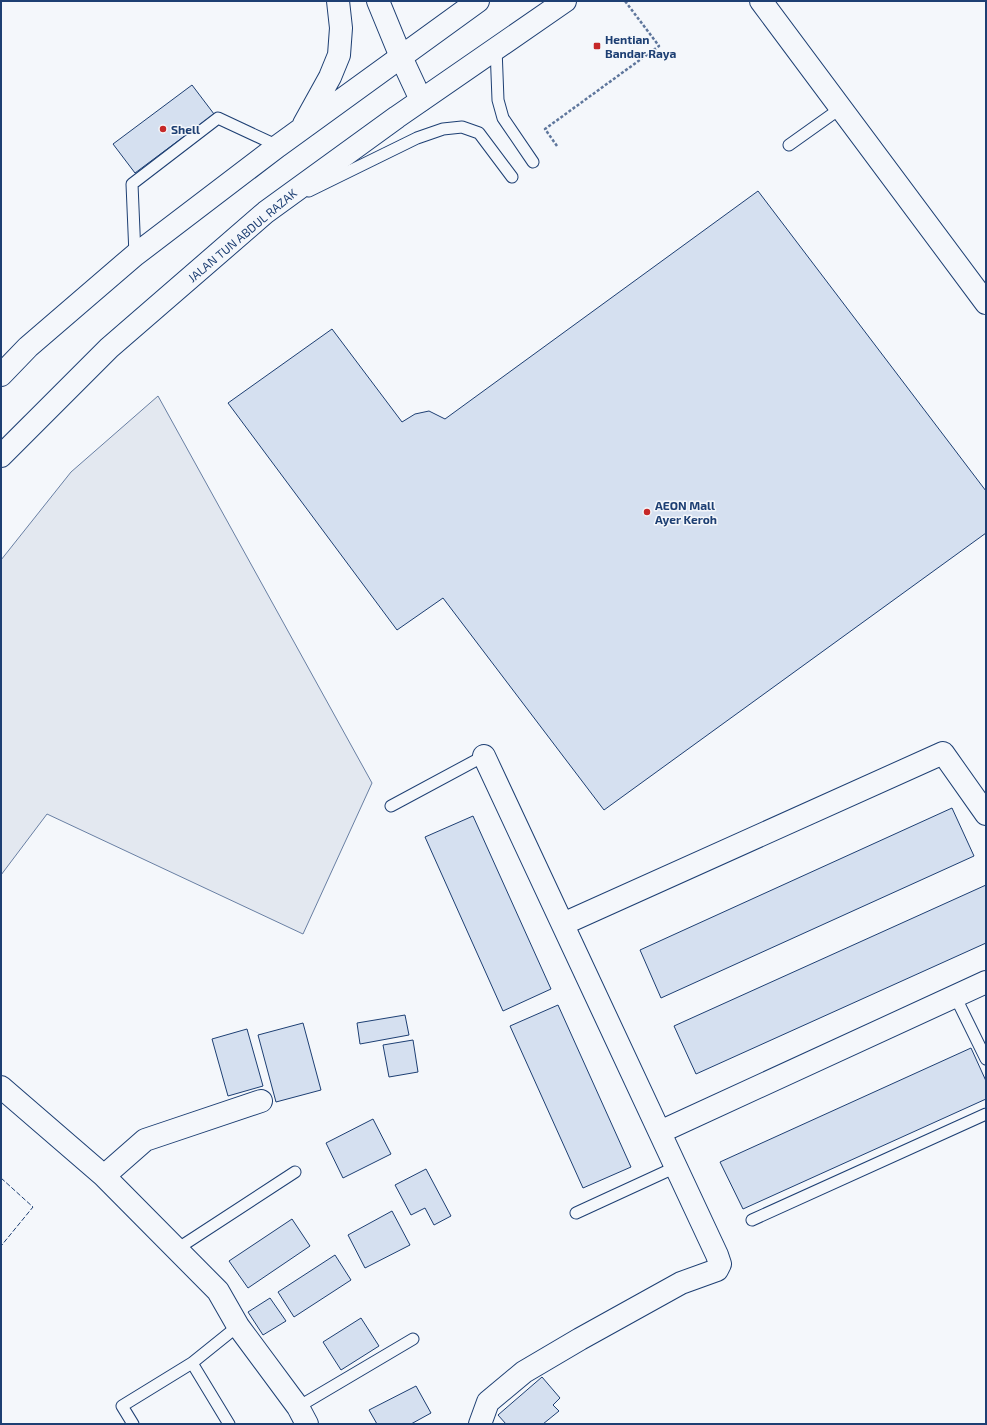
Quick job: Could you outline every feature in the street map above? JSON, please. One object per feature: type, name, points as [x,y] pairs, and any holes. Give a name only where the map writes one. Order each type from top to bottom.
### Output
[{"type":"main road","points":[[301,130],[330,77],[339,55],[341,28],[338,1]]},
{"type":"main road","points":[[378,1],[420,100]]},
{"type":"main road","points":[[1,375],[28,347],[135,255],[278,146],[478,1]]},
{"type":"main road","name":"JALAN TUN ABDUL RAZAK","points":[[1,456],[109,348],[266,212],[420,100],[564,1]]},
{"type":"main road","points":[[761,1],[986,303]]},
{"type":"main road","points":[[562,924],[942,753],[986,814]]},
{"type":"main road","points":[[480,1424],[488,1402],[524,1372],[580,1339],[681,1284],[717,1270],[720,1264],[484,756]]},
{"type":"main road","points":[[660,1132],[986,982]]},
{"type":"main road","points":[[1,1087],[104,1176],[218,1290],[238,1326],[302,1415]]},
{"type":"main road","points":[[104,1176],[145,1140],[261,1101]]},
{"type":"lane","points":[[496,47],[498,100],[503,118],[533,162]]},
{"type":"lane","points":[[789,145],[841,108]]},
{"type":"lane","points":[[135,255],[132,184],[199,132],[218,118],[278,146]]},
{"type":"lane","points":[[266,212],[417,138],[443,129],[462,127],[479,133],[512,177]]},
{"type":"lane","points":[[391,806],[484,756]]},
{"type":"lane","points":[[955,996],[986,1059]]},
{"type":"lane","points":[[752,1220],[986,1114]]},
{"type":"lane","points":[[576,1213],[676,1167]]},
{"type":"lane","points":[[177,1249],[295,1172]]},
{"type":"lane","points":[[133,1424],[122,1406],[192,1363],[238,1326]]},
{"type":"lane","points":[[302,1415],[413,1339]]},
{"type":"lane","points":[[192,1363],[229,1424]]},
{"type":"path","points":[[557,146],[544,129],[659,46],[625,1]]},
{"type":"shaded area","points":[[158,396],[372,783],[303,934],[47,814],[1,875],[1,560],[71,472]]},
{"type":"building","name":"Shell","points":[[192,85],[214,114],[135,173],[113,144]]},
{"type":"building","name":"AEON Mall Ayer Keroh","points":[[758,191],[986,491],[986,533],[604,810],[443,598],[397,630],[228,403],[332,329],[402,422],[415,414],[429,411],[445,419]]},
{"type":"building","points":[[952,808],[974,856],[661,998],[640,950]]},
{"type":"building","points":[[473,816],[551,989],[503,1011],[425,837]]},
{"type":"building","points":[[986,885],[986,943],[696,1074],[674,1026]]},
{"type":"building","points":[[558,1005],[631,1167],[583,1188],[510,1026]]},
{"type":"building","points":[[405,1015],[409,1035],[360,1044],[357,1023]]},
{"type":"building","points":[[303,1023],[321,1090],[276,1102],[258,1035]]},
{"type":"building","points":[[247,1029],[263,1086],[228,1096],[212,1039]]},
{"type":"building","points":[[413,1040],[418,1072],[389,1077],[383,1045]]},
{"type":"building","points":[[971,1048],[986,1081],[986,1099],[743,1209],[720,1162]]},
{"type":"building","points":[[373,1119],[391,1154],[343,1178],[326,1143]]},
{"type":"building","points":[[426,1169],[451,1216],[434,1225],[425,1208],[411,1215],[395,1185]]},
{"type":"building","points":[[392,1211],[410,1245],[365,1268],[348,1235]]},
{"type":"building","points":[[292,1219],[310,1246],[248,1288],[229,1261]]},
{"type":"building","points":[[335,1255],[351,1280],[294,1317],[278,1292]]},
{"type":"building","points":[[270,1298],[286,1321],[263,1335],[248,1312]]},
{"type":"building","points":[[361,1318],[379,1346],[341,1370],[323,1342]]},
{"type":"building","points":[[542,1377],[560,1398],[553,1405],[559,1411],[543,1424],[506,1424],[498,1415]]},
{"type":"building","points":[[416,1386],[431,1413],[411,1424],[377,1424],[369,1410]]},
{"type":"fence","points":[[1,1178],[33,1207],[1,1246]]},
{"type":"place","name":"Hentian Bandar Raya","points":[[597,46]]},
{"type":"place","name":"Shell","points":[[163,129]]},
{"type":"place","name":"AEON Mall Ayer Keroh","points":[[647,512]]}]
